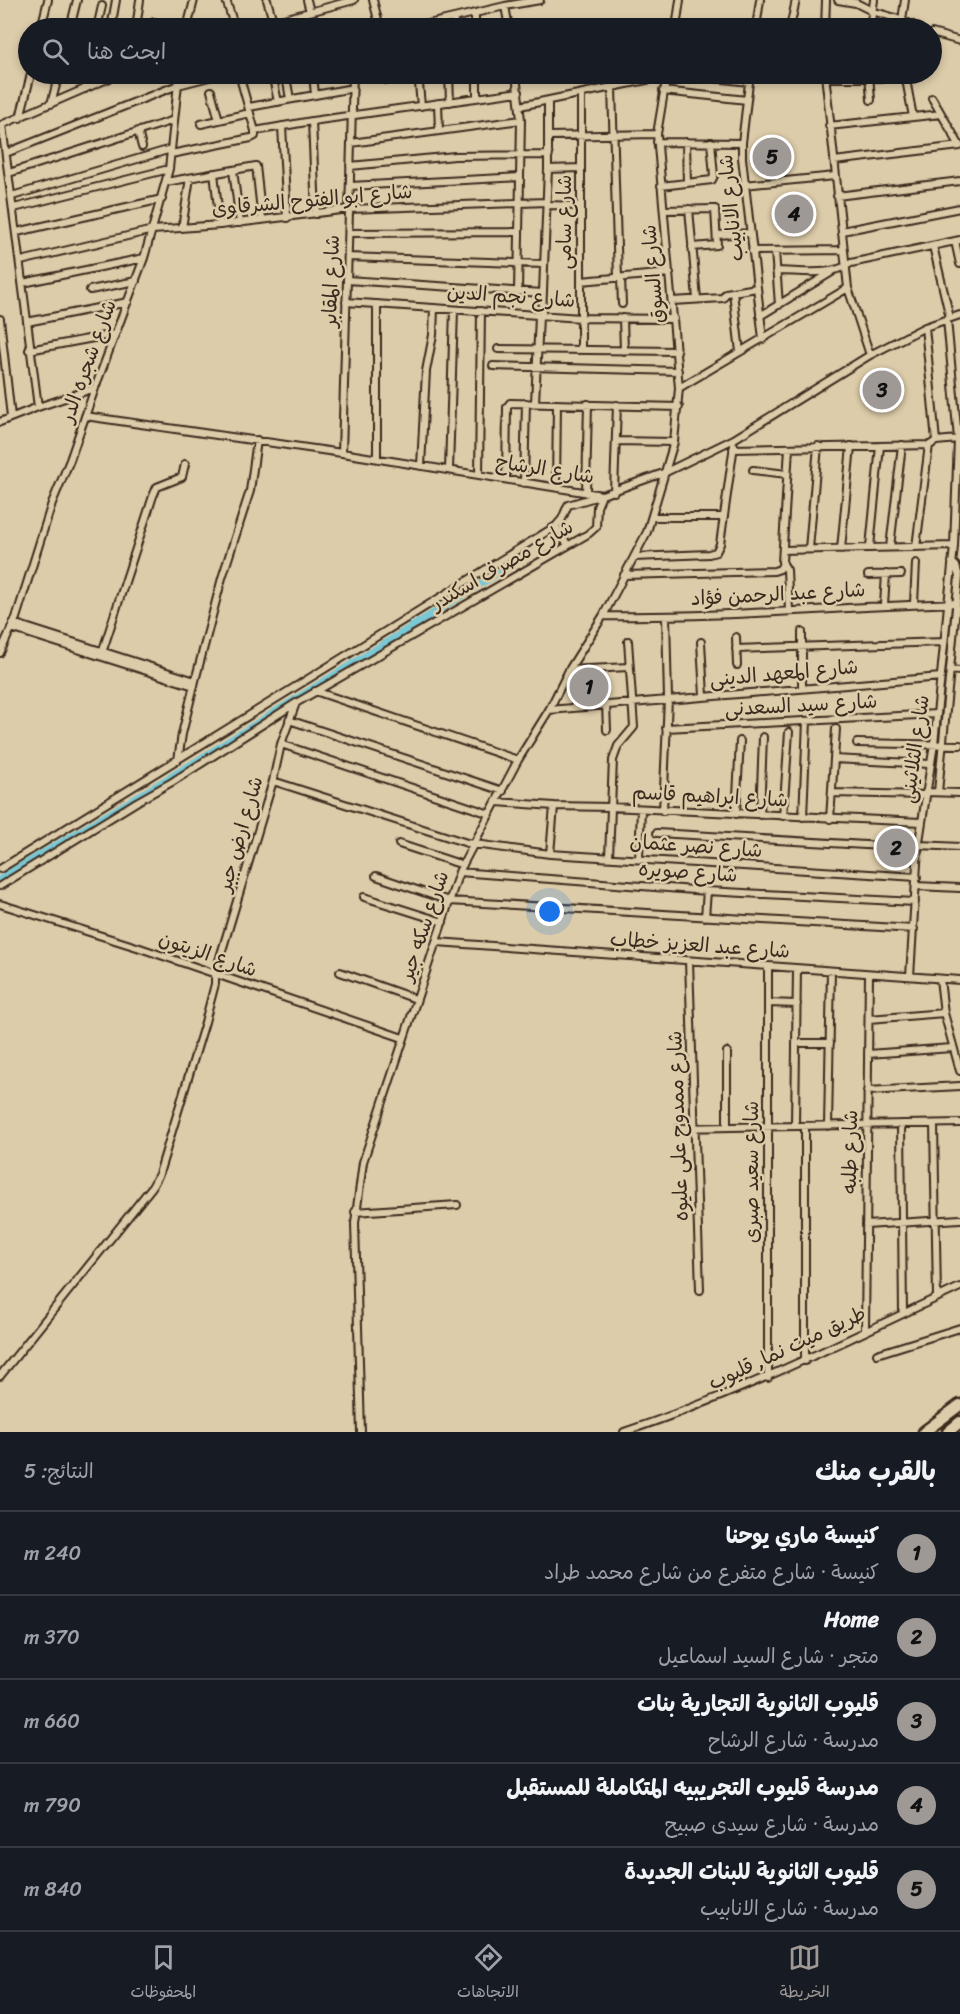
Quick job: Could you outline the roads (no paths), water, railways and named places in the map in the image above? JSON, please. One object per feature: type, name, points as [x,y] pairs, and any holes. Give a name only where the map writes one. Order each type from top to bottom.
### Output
[{"type":"highway","points":[[924,1432],[960,1406]]},
{"type":"highway","points":[[948,1432],[960,1422]]},
{"type":"highway","points":[[954,1432],[960,1430]]},
{"type":"street","points":[[44,18],[48,0]]},
{"type":"street","points":[[72,18],[77,0]]},
{"type":"street","points":[[113,18],[116,0]]},
{"type":"street","points":[[137,18],[140,0]]},
{"type":"street","points":[[190,18],[194,0]]},
{"type":"street","points":[[226,0],[232,18]]},
{"type":"street","points":[[267,0],[272,18]]},
{"type":"street","points":[[307,0],[310,12]]},
{"type":"street","points":[[285,18],[310,12],[332,3],[354,0]]},
{"type":"street","points":[[373,0],[378,18]]},
{"type":"street","points":[[454,18],[540,0]]},
{"type":"street","points":[[677,18],[680,0]]},
{"type":"street","points":[[757,18],[760,0]]},
{"type":"street","points":[[792,18],[796,0]]},
{"type":"street","points":[[825,18],[826,0]]},
{"type":"street","points":[[838,0],[856,2],[872,11],[896,18]]},
{"type":"street","points":[[871,18],[874,0]]},
{"type":"street","points":[[903,18],[905,0]]},
{"type":"street","points":[[99,18],[102,6]]},
{"type":"street","points":[[505,6],[507,18]]},
{"type":"street","points":[[475,13],[475,18]]},
{"type":"street","points":[[942,36],[960,41]]},
{"type":"street","points":[[20,118],[28,84]]},
{"type":"street","points":[[51,104],[56,84]]},
{"type":"street","points":[[85,89],[86,84]]},
{"type":"street","points":[[38,406],[21,261],[1,125],[96,84]]},
{"type":"street","points":[[6,153],[182,84]]},
{"type":"street","points":[[12,196],[171,152],[251,138],[255,136],[255,131],[242,84]]},
{"type":"street","points":[[274,84],[278,102]]},
{"type":"street","points":[[286,84],[290,99]]},
{"type":"street","points":[[314,84],[315,95]]},
{"type":"street","name":"شارع المقابر","points":[[342,453],[353,84]]},
{"type":"street","points":[[419,84],[421,106]]},
{"type":"street","points":[[449,84],[450,102]]},
{"type":"street","points":[[477,84],[477,98]]},
{"type":"street","points":[[518,84],[521,120],[518,292]]},
{"type":"street","points":[[520,106],[629,84]]},
{"type":"street","name":"شارع السوق","points":[[665,84],[657,142],[679,388],[674,442],[666,472]]},
{"type":"street","name":"شارع الانابيب","points":[[749,84],[742,143],[744,185],[763,339]]},
{"type":"street","points":[[826,84],[848,288],[870,355]]},
{"type":"street","points":[[870,84],[871,100]]},
{"type":"street","points":[[907,84],[913,117]]},
{"type":"street","name":"شارع شجره الدر","points":[[0,653],[12,625],[52,503],[70,460],[153,230],[169,169],[178,85]]},
{"type":"street","points":[[201,124],[290,99],[353,88]]},
{"type":"street","points":[[612,88],[621,304]]},
{"type":"street","points":[[211,91],[219,120]]},
{"type":"street","points":[[663,91],[747,100]]},
{"type":"street","points":[[255,131],[519,92]]},
{"type":"street","name":"شارع سامى","points":[[581,94],[581,350]]},
{"type":"street","points":[[834,161],[960,146],[932,98]]},
{"type":"street","points":[[535,403],[547,203],[548,101]]},
{"type":"street","points":[[438,103],[440,131]]},
{"type":"street","points":[[829,126],[941,114]]},
{"type":"street","points":[[9,173],[174,120]]},
{"type":"street","points":[[351,142],[521,120]]},
{"type":"street","points":[[312,121],[316,214]]},
{"type":"street","points":[[282,126],[287,218]]},
{"type":"street","points":[[952,131],[960,127]]},
{"type":"street","points":[[138,131],[142,147]]},
{"type":"street","points":[[549,136],[657,134]]},
{"type":"street","points":[[657,142],[742,143]]},
{"type":"street","points":[[686,142],[687,183]]},
{"type":"street","points":[[661,186],[713,178],[711,142]]},
{"type":"street","points":[[351,166],[433,158],[549,155]]},
{"type":"street","points":[[166,182],[256,166],[261,220]]},
{"type":"street","points":[[548,169],[581,168]]},
{"type":"street","points":[[14,208],[169,169]]},
{"type":"street","points":[[233,170],[240,223]]},
{"type":"street","points":[[214,174],[220,225]]},
{"type":"street","points":[[744,185],[835,176]]},
{"type":"street","points":[[350,186],[520,177]]},
{"type":"street","points":[[182,228],[190,178]]},
{"type":"street","points":[[837,196],[960,181]]},
{"type":"street","points":[[17,232],[162,200]]},
{"type":"street","name":"شارع ابو الفتوح الشرقاوى","points":[[21,261],[153,230],[287,218],[349,209],[519,203],[581,206]]},
{"type":"street","points":[[663,210],[715,208],[716,246],[692,247]]},
{"type":"street","points":[[842,231],[960,208]]},
{"type":"street","points":[[689,209],[697,299]]},
{"type":"street","points":[[349,232],[519,232]]},
{"type":"street","points":[[717,235],[750,233]]},
{"type":"street","points":[[760,316],[851,263],[958,241],[960,264]]},
{"type":"street","name":"شارع الثلاثينى","points":[[933,246],[949,318],[958,439],[954,546],[959,577],[938,792]]},
{"type":"street","points":[[775,250],[779,305]]},
{"type":"street","points":[[752,251],[843,250]]},
{"type":"street","points":[[348,257],[544,264]]},
{"type":"street","points":[[23,283],[144,258]]},
{"type":"street","points":[[776,271],[832,272]]},
{"type":"street","points":[[581,281],[670,273]]},
{"type":"street","points":[[347,280],[543,293]]},
{"type":"street","points":[[90,290],[136,281]]},
{"type":"street","points":[[672,301],[723,298],[726,293],[757,288]]},
{"type":"street","points":[[679,388],[848,288]]},
{"type":"street","points":[[733,292],[740,352]]},
{"type":"street","points":[[27,322],[128,302]]},
{"type":"street","name":"شارع نجم الدين","points":[[346,302],[541,316],[674,319]]},
{"type":"street","points":[[377,304],[377,458]]},
{"type":"street","points":[[421,466],[426,371],[433,335],[435,308]]},
{"type":"street","points":[[449,470],[454,310]]},
{"type":"street","points":[[479,474],[481,311]]},
{"type":"street","name":"شارع الرشاح","points":[[85,416],[377,458],[602,495],[666,472],[734,439],[870,355],[925,327],[960,315]]},
{"type":"street","points":[[623,318],[624,351]]},
{"type":"street","points":[[0,319],[12,417]]},
{"type":"street","points":[[925,327],[936,441]]},
{"type":"street","points":[[30,350],[115,334]]},
{"type":"street","points":[[498,349],[677,351]]},
{"type":"street","points":[[493,366],[678,371]]},
{"type":"street","points":[[0,422],[38,406],[95,388]]},
{"type":"street","points":[[524,483],[526,403]]},
{"type":"street","points":[[506,479],[509,404],[679,407]]},
{"type":"street","points":[[556,487],[557,404]]},
{"type":"street","points":[[586,493],[588,404]]},
{"type":"street","points":[[614,492],[617,405]]},
{"type":"street","points":[[634,557],[716,552],[720,544],[734,439]]},
{"type":"street","points":[[733,449],[934,445],[936,441],[958,439]]},
{"type":"street","points":[[178,760],[194,683],[222,578],[250,491],[257,440]]},
{"type":"street","points":[[616,441],[674,442]]},
{"type":"street","points":[[890,548],[902,445]]},
{"type":"street","points":[[916,547],[929,445]]},
{"type":"street","points":[[809,549],[818,446]]},
{"type":"street","points":[[841,549],[851,446]]},
{"type":"street","points":[[870,547],[880,446]]},
{"type":"street","points":[[624,575],[780,569],[783,563],[789,448]]},
{"type":"street","points":[[102,654],[153,496],[157,487],[182,477],[185,464]]},
{"type":"street","points":[[753,470],[787,474]]},
{"type":"street","name":"شارع سكه جير","points":[[361,1432],[355,1212],[363,1162],[459,872],[518,760],[549,710],[569,670],[603,616],[634,557],[652,517],[666,472]]},
{"type":"street","name":"شارع مصرف اسكندر","points":[[0,869],[556,526],[568,505],[602,495]]},
{"type":"street","name":"شارع مصرف اسكندر","points":[[0,886],[172,782],[315,691],[425,629],[567,544],[588,534],[596,527],[597,507],[602,495]]},
{"type":"street","points":[[652,517],[724,517]]},
{"type":"street","points":[[556,526],[567,544]]},
{"type":"street","points":[[783,550],[954,546]]},
{"type":"street","name":"شارع الثلاثينى","points":[[910,976],[921,822],[934,744],[948,603],[955,557]]},
{"type":"street","points":[[783,563],[787,570],[789,610]]},
{"type":"street","points":[[914,603],[916,564]]},
{"type":"street","points":[[868,574],[901,574]]},
{"type":"street","points":[[884,605],[886,574]]},
{"type":"street","name":"شارع عبد الرحمن فؤاد","points":[[603,616],[666,617],[914,603],[956,603]]},
{"type":"street","points":[[663,811],[668,699],[666,617]]},
{"type":"street","points":[[12,625],[194,683]]},
{"type":"street","points":[[802,632],[802,687]]},
{"type":"street","points":[[736,637],[737,665]]},
{"type":"street","points":[[609,857],[610,807],[615,752],[634,727],[628,641]]},
{"type":"street","points":[[701,642],[705,696]]},
{"type":"street","points":[[736,649],[944,642]]},
{"type":"street","points":[[569,670],[630,668]]},
{"type":"street","points":[[950,670],[960,671]]},
{"type":"street","name":"شارع المعهد الدينى","points":[[549,710],[940,677]]},
{"type":"street","points":[[315,691],[518,760]]},
{"type":"street","name":"شارع ارض جبر","points":[[0,1376],[156,1180],[205,1022],[215,984],[215,974],[273,781],[281,744],[296,703]]},
{"type":"street","points":[[606,704],[607,730]]},
{"type":"street","name":"شارع سيد السعدنى","points":[[666,728],[937,714]]},
{"type":"street","points":[[289,720],[503,791]]},
{"type":"street","points":[[802,817],[807,721]]},
{"type":"street","points":[[830,819],[836,729]]},
{"type":"street","points":[[783,816],[789,732]]},
{"type":"street","points":[[760,815],[763,737]]},
{"type":"street","points":[[736,814],[740,741]]},
{"type":"street","points":[[857,743],[960,745]]},
{"type":"street","points":[[281,744],[490,814]]},
{"type":"street","points":[[834,759],[930,764]]},
{"type":"street","name":"شارع نصر عثمان","points":[[273,781],[474,844],[550,855],[917,877]]},
{"type":"street","points":[[832,793],[926,794],[938,792],[960,794]]},
{"type":"street","name":"شارع ابراهيم قاسم","points":[[497,802],[921,822]]},
{"type":"street","points":[[550,855],[554,806]]},
{"type":"street","points":[[639,859],[641,809]]},
{"type":"street","points":[[657,834],[960,847]]},
{"type":"street","points":[[399,844],[463,865]]},
{"type":"street","name":"شارع صويره","points":[[459,872],[707,891],[915,902]]},
{"type":"street","points":[[376,876],[449,901],[914,929]]},
{"type":"street","points":[[916,886],[960,888]]},
{"type":"street","points":[[705,917],[707,891]]},
{"type":"street","points":[[364,897],[443,922]]},
{"type":"street","name":"شارع الزيتون","points":[[0,904],[140,948],[403,1038]]},
{"type":"street","name":"شارع عبد العزيز خطاب","points":[[437,942],[960,980]]},
{"type":"street","name":"شارع ممدوح على عليوه","points":[[689,961],[700,1290]]},
{"type":"street","name":"شارع سعيد صبرى","points":[[768,967],[768,1378]]},
{"type":"street","points":[[795,1126],[797,969]]},
{"type":"street","points":[[828,1126],[831,971]]},
{"type":"street","points":[[340,972],[416,999]]},
{"type":"street","name":"شارع طلبه","points":[[865,1330],[869,974]]},
{"type":"street","points":[[939,979],[944,1013],[960,1071]]},
{"type":"street","points":[[768,1003],[797,1004]]},
{"type":"street","points":[[869,1019],[944,1013]]},
{"type":"street","points":[[797,1042],[830,1043]]},
{"type":"street","points":[[727,1052],[727,1127]]},
{"type":"street","points":[[868,1054],[955,1052]]},
{"type":"street","points":[[867,1090],[960,1086]]},
{"type":"street","points":[[679,1128],[960,1123]]},
{"type":"street","points":[[901,1124],[903,1313]]},
{"type":"street","points":[[934,1124],[937,1297]]},
{"type":"street","points":[[805,1126],[805,1361]]},
{"type":"street","points":[[355,1212],[457,1205]]},
{"type":"street","points":[[866,1225],[960,1219]]},
{"type":"street","name":"طريق ميت نما, قليوب","points":[[624,1432],[675,1415],[768,1378],[865,1330],[960,1287]]},
{"type":"street","points":[[877,1354],[960,1328]]},
{"type":"waterway","points":[[0,879],[182,770],[522,558]]},
{"type":"place","name":"قليوب الثانوية للبنات الجديدة","points":[[772,157]]},
{"type":"place","name":"مدرسة قليوب التجريبيه المتكاملة للمستقبل","points":[[794,214]]},
{"type":"place","name":"قليوب الثانوية التجارية بنات","points":[[882,390]]},
{"type":"place","name":"كنيسة ماري يوحنا","points":[[589,687]]},
{"type":"place","name":"Home","points":[[896,848]]}]
